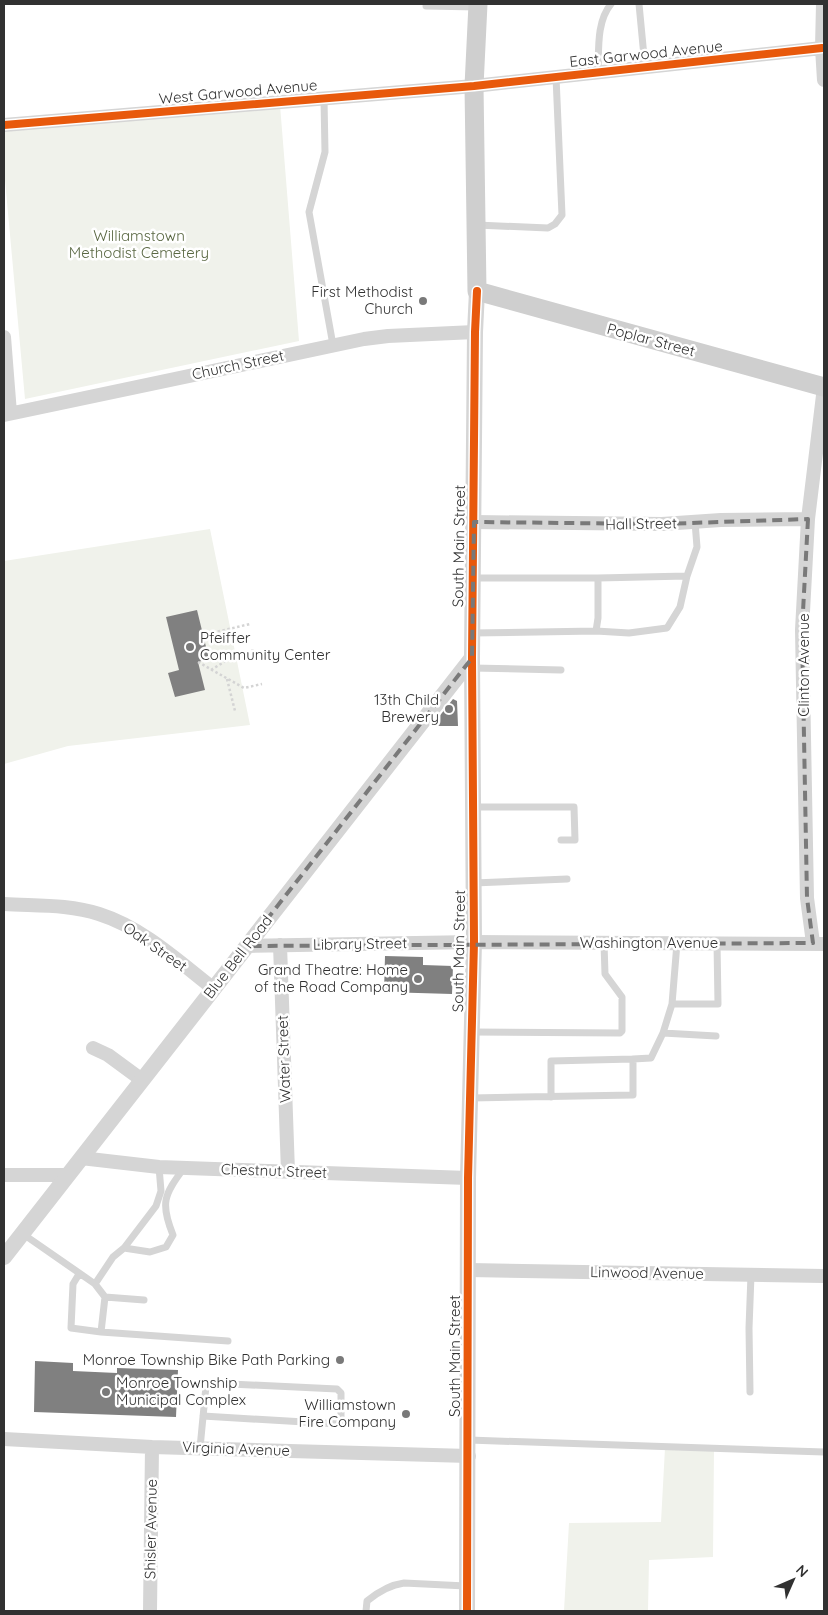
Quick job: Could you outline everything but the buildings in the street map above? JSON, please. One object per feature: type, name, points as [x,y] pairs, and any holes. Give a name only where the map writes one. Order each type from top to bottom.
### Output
[{"type":"main road","name":"South Main Street","points":[[477,291],[474,86],[478,6]]},
{"type":"main road","name":"Poplar Street","points":[[477,291],[824,387]]},
{"type":"street","points":[[823,4],[822,48],[824,80]]},
{"type":"street","name":"East Garwood Avenue","points":[[474,86],[822,48]]},
{"type":"street","name":"West Garwood Avenue","points":[[4,124],[474,86]]},
{"type":"street","name":"South Main Street","points":[[467,1611],[469,1448],[468,1178],[474,942],[472,633],[477,291]]},
{"type":"street","name":"Church Street","points":[[7,414],[333,345],[388,336],[475,332]]},
{"type":"street","points":[[4,337],[7,414]]},
{"type":"street","name":"Clinton Avenue","points":[[818,944],[807,898],[802,630],[808,518],[824,387]]},
{"type":"street","name":"Hall Street","points":[[474,522],[653,524],[808,518]]},
{"type":"street","name":"Blue Bell Road","points":[[4,1257],[246,946],[472,663]]},
{"type":"street","name":"Oak Street","points":[[4,904],[73,908],[105,916],[127,925],[147,938],[214,989]]},
{"type":"street","name":"Washington Avenue","points":[[474,942],[818,944]]},
{"type":"street","name":"Library Street","points":[[246,946],[474,942]]},
{"type":"street","name":"Water Street","points":[[280,945],[288,1172]]},
{"type":"street","points":[[93,1048],[108,1055],[142,1080]]},
{"type":"street","name":"Chestnut Street","points":[[81,1158],[159,1167],[468,1178]]},
{"type":"street","points":[[4,1175],[67,1175]]},
{"type":"street","name":"Linwood Avenue","points":[[469,1270],[824,1276]]},
{"type":"street","name":"Virginia Avenue","points":[[4,1440],[200,1448],[469,1448]]},
{"type":"street","name":"Shisler Avenue","points":[[150,1611],[152,1447]]},
{"type":"lane","points":[[598,73],[601,26],[611,4]]},
{"type":"lane","points":[[639,4],[645,68]]},
{"type":"lane","points":[[426,6],[478,6]]},
{"type":"lane","points":[[476,225],[548,228],[556,224],[562,215],[556,77]]},
{"type":"lane","points":[[324,99],[326,152],[309,212],[333,345]]},
{"type":"lane","points":[[472,633],[596,631],[629,633],[667,628],[680,607],[687,576],[697,547],[695,522]]},
{"type":"lane","points":[[473,578],[687,576]]},
{"type":"lane","points":[[596,631],[598,618],[598,578]]},
{"type":"lane","points":[[472,663],[561,670]]},
{"type":"lane","points":[[473,807],[574,807],[576,840],[561,840]]},
{"type":"lane","points":[[473,883],[568,879]]},
{"type":"lane","points":[[472,1032],[620,1033],[622,1031],[622,997],[605,974],[604,943]]},
{"type":"lane","points":[[551,1097],[551,1061],[651,1058],[663,1033],[672,1004],[677,943]]},
{"type":"lane","points":[[672,1004],[718,1004],[717,943]]},
{"type":"lane","points":[[663,1033],[716,1036]]},
{"type":"lane","points":[[470,1098],[633,1095],[633,1059]]},
{"type":"lane","points":[[95,1284],[113,1257],[124,1248],[156,1206],[161,1191],[159,1167]]},
{"type":"lane","points":[[124,1248],[150,1252],[166,1247],[173,1235],[168,1225],[164,1202],[170,1187],[184,1168]]},
{"type":"lane","points":[[22,1233],[95,1284],[105,1297],[101,1332]]},
{"type":"lane","points":[[79,1274],[73,1284],[71,1328],[101,1332],[228,1341]]},
{"type":"lane","points":[[750,1392],[749,1328],[751,1275]]},
{"type":"lane","points":[[105,1297],[144,1300]]},
{"type":"lane","points":[[200,1448],[203,1416],[206,1386],[210,1383],[337,1389],[341,1393],[341,1420],[338,1424],[203,1416]]},
{"type":"lane","points":[[469,1448],[824,1452]]},
{"type":"lane","points":[[366,1611],[367,1601],[378,1592],[395,1584],[404,1582],[467,1586]]},
{"type":"path","points":[[203,635],[250,624]]},
{"type":"path","points":[[211,670],[232,657],[254,650]]},
{"type":"path","points":[[198,662],[244,688],[262,684]]},
{"type":"path","points":[[227,679],[235,712]]},
{"type":"highlighted area","points":[[808,519],[802,630],[807,898],[813,943],[246,946],[472,658],[474,522],[662,524]]},
{"type":"green space","name":"Williamstown Methodist Cemetery","points":[[280,105],[299,341],[25,399],[4,169],[4,128]]},
{"type":"green space","points":[[210,529],[250,725],[68,746],[4,764],[4,561]]},
{"type":"green space","points":[[665,1448],[714,1449],[713,1557],[649,1560],[648,1611],[564,1611],[569,1523],[661,1522]]},
{"type":"cycle path","points":[[4,125],[474,86],[822,48]]},
{"type":"cycle path","points":[[467,1611],[468,1178],[474,942],[472,658],[477,291]]},
{"type":"place","name":"First Methodist Church","points":[[423,301]]},
{"type":"place","name":"Pfeiffer Community Center","points":[[190,647]]},
{"type":"place","name":"13th Child Brewery","points":[[449,709]]},
{"type":"place","name":"Grand Theatre: Home of the Road Company","points":[[418,979]]},
{"type":"place","name":"Monroe Township Bike Path Parking","points":[[340,1360]]},
{"type":"place","name":"Monroe Township Municipal Complex","points":[[106,1392]]},
{"type":"place","name":"Williamstown Fire Company","points":[[406,1414]]}]
